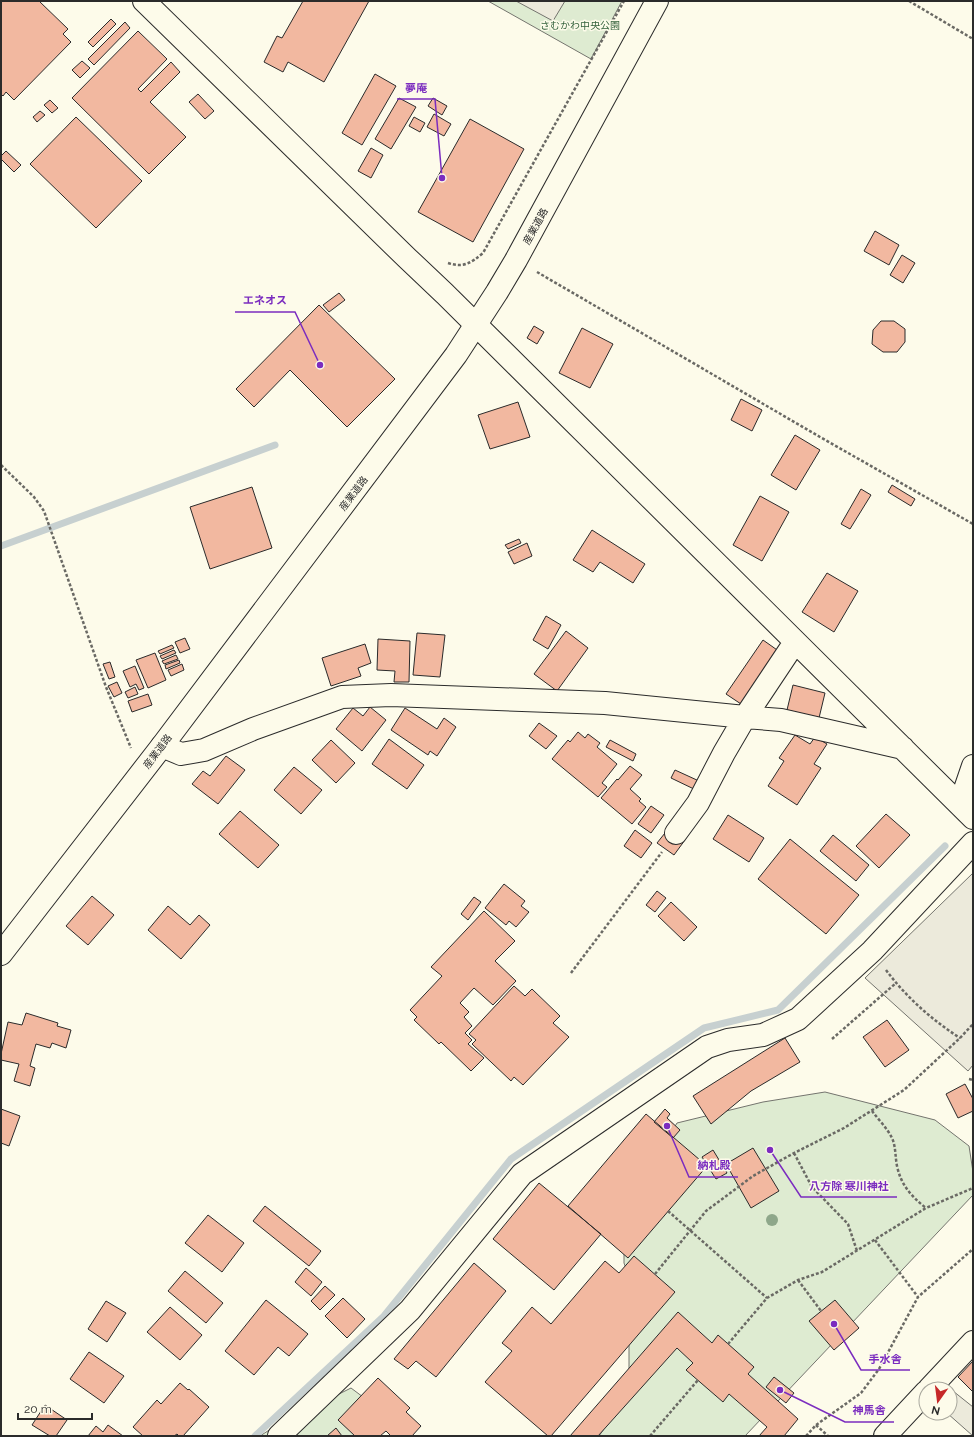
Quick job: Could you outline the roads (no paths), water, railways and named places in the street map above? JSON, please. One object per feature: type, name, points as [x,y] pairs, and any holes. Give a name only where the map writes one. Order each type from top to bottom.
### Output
[{"type":"street","points":[[144,1],[476,325],[966,811]]},
{"type":"street","name":"産業道路","points":[[1,954],[162,746],[441,377],[476,325],[516,260],[657,1]]},
{"type":"street","points":[[671,841],[698,803],[745,717],[795,642]]},
{"type":"street","points":[[162,746],[181,754],[204,750],[253,729],[342,697],[391,695],[605,704],[781,720],[903,748]]},
{"type":"street","points":[[966,811],[973,766]]},
{"type":"street","points":[[279,1436],[410,1310],[522,1174],[707,1047],[728,1040],[763,1035],[798,1019],[872,951],[973,843]]},
{"type":"street","points":[[936,1381],[973,1342]]},
{"type":"street","points":[[885,1436],[918,1401]]},
{"type":"waterway","points":[[1,546],[275,445]]},
{"type":"waterway","points":[[255,1436],[384,1316],[511,1159],[704,1028],[778,1010],[945,846]]},
{"type":"place","name":"夢庵","points":[[442,178]]},
{"type":"place","name":"エネオス","points":[[320,365]]},
{"type":"place","name":"納札殿","points":[[667,1126]]},
{"type":"place","name":"八方除 寒川神社","points":[[770,1150]]},
{"type":"place","name":"手水舎","points":[[834,1324]]},
{"type":"place","name":"神馬舎","points":[[780,1390]]},
{"type":"park label","name":"さむかわ中央公園","points":[[580,25]]}]
